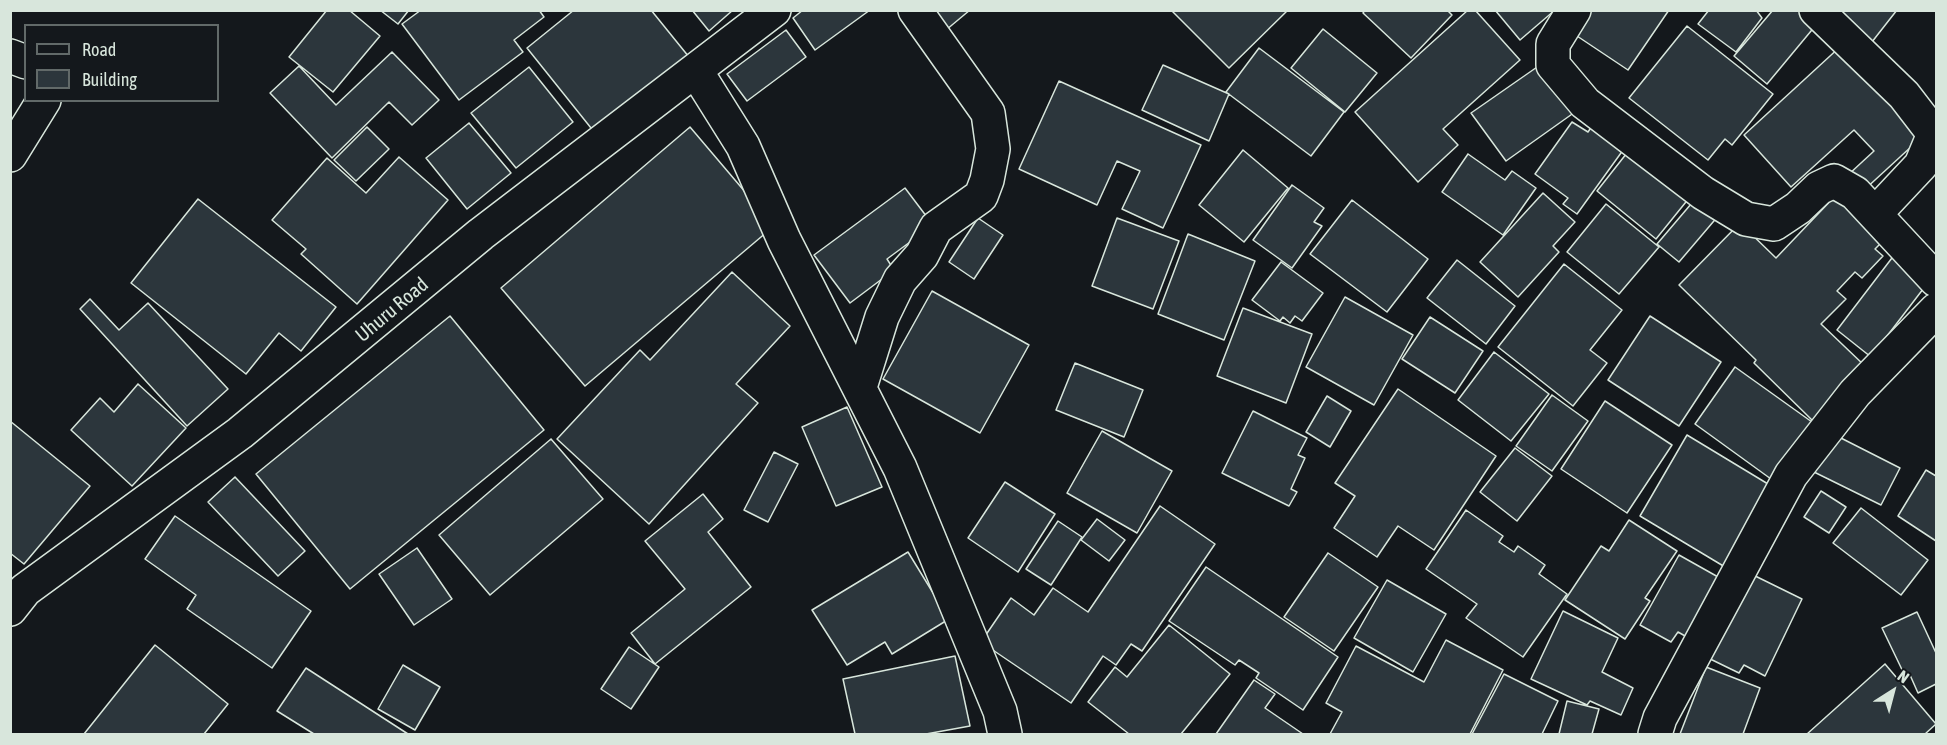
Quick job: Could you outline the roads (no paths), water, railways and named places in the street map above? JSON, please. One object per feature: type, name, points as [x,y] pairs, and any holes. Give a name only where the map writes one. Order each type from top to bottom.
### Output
[{"type":"street","name":"Uhuru Road","points":[[15,591],[240,433],[481,234],[774,10]]},
{"type":"street","points":[[860,387],[882,317],[900,280],[922,255],[936,228],[981,196],[987,180],[993,149],[988,113],[915,10]]},
{"type":"street","points":[[1574,10],[1553,44],[1553,65],[1585,103],[1703,193],[1746,219],[1774,224],[1798,208],[1819,188],[1834,181],[1855,193],[1936,280]]},
{"type":"street","points":[[1816,10],[1904,95],[1934,134],[1921,165],[1875,214]]},
{"type":"street","points":[[696,71],[743,146],[783,240],[900,468],[1000,711],[1005,735]]},
{"type":"street","points":[[10,155],[43,102]]},
{"type":"street","points":[[1655,735],[1660,718],[1791,475],[1855,393],[1936,310]]}]
